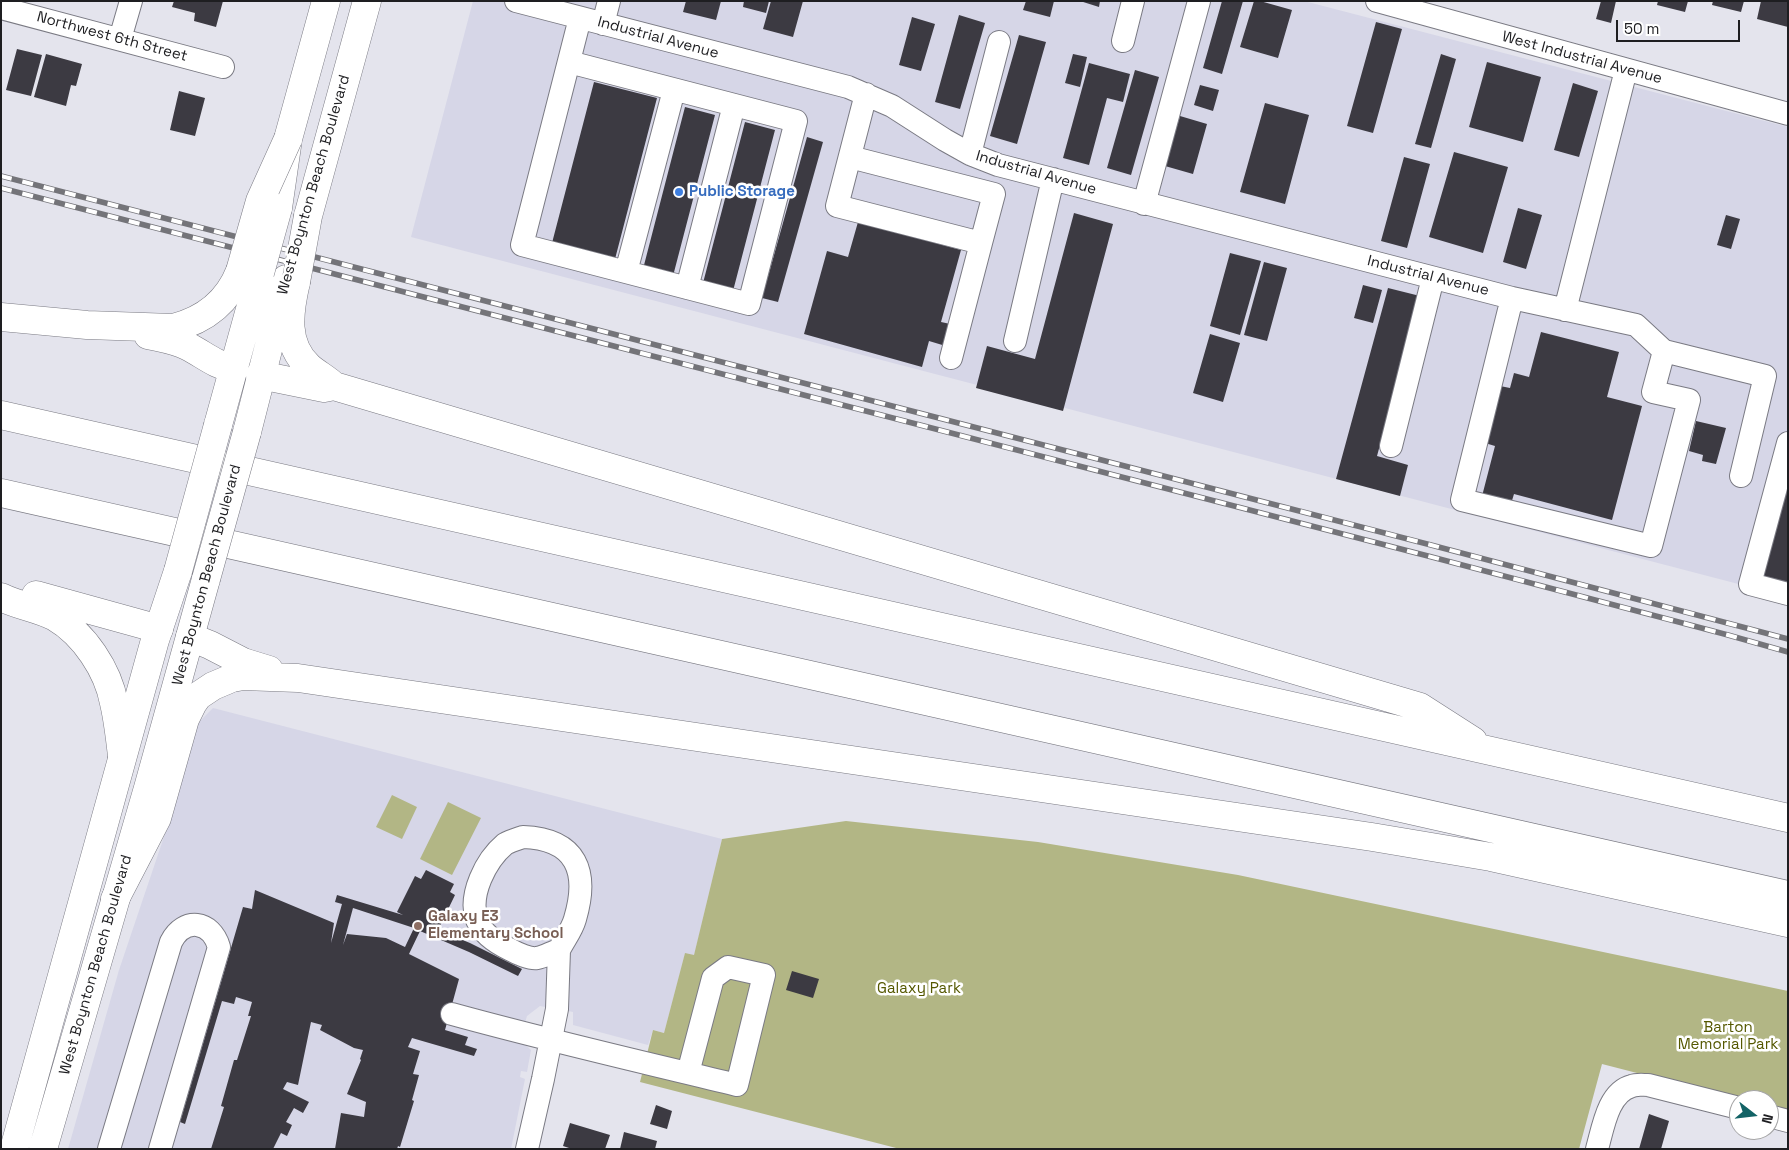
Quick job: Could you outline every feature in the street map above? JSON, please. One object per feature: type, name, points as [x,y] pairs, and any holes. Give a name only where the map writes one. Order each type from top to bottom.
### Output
[{"type":"main road","points":[[1,317],[87,325],[172,328],[207,315],[223,301],[250,272],[260,201],[288,139],[326,1]]},
{"type":"main road","name":"West Boynton Beach Boulevard","points":[[43,1149],[190,637],[260,376],[291,281],[367,1]]},
{"type":"main road","name":"West Boynton Beach Boulevard","points":[[14,1149],[122,756],[159,629],[178,572],[234,370],[250,272]]},
{"type":"main road","points":[[291,281],[289,321],[293,342],[303,360],[334,386],[1420,707],[1489,751]]},
{"type":"main road","points":[[87,325],[178,342],[216,364],[234,370],[324,388],[334,386]]},
{"type":"main road","points":[[1,416],[1788,818]]},
{"type":"main road","points":[[1,493],[1788,896]]},
{"type":"main road","points":[[1,586],[190,637],[253,666],[298,678]]},
{"type":"main road","points":[[1,598],[57,618],[78,636],[88,648],[98,662],[110,688],[114,702],[122,756]]},
{"type":"main road","points":[[115,899],[157,818],[185,719],[193,702],[198,696],[213,686],[232,678],[243,676],[298,678],[1372,836],[1492,857],[1788,923]]},
{"type":"main road","points":[[22,1149],[23,1118]]},
{"type":"street","points":[[120,39],[131,1]]},
{"type":"street","name":"Industrial Avenue","points":[[516,1],[848,87],[892,106],[944,140],[970,154],[998,165],[1512,298],[1636,325],[1664,351]]},
{"type":"street","points":[[603,24],[609,1]]},
{"type":"street","points":[[1123,41],[1133,1]]},
{"type":"street","points":[[1144,204],[1199,1]]},
{"type":"street","name":"West Industrial Avenue","points":[[1377,1],[1788,114]]},
{"type":"street","name":"Northwest 6th Street","points":[[1,8],[223,67]]},
{"type":"street","points":[[569,62],[796,121],[749,304],[522,246],[580,18]]},
{"type":"street","points":[[970,154],[999,42]]},
{"type":"street","points":[[1564,310],[1626,70]]},
{"type":"street","points":[[626,272],[674,90]]},
{"type":"street","points":[[866,94],[837,206],[981,243]]},
{"type":"street","points":[[687,288],[734,105]]},
{"type":"street","points":[[850,157],[994,194],[952,358]]},
{"type":"street","points":[[1015,341],[1053,179]]},
{"type":"street","points":[[1391,446],[1433,278]]},
{"type":"street","points":[[1512,298],[1462,500],[1651,546],[1690,400],[1653,392],[1664,351],[1765,376],[1741,476]]},
{"type":"street","points":[[1788,443],[1750,584],[1788,594]]},
{"type":"street","points":[[527,1149],[557,1009],[559,950],[574,921],[580,896],[580,877],[578,867],[564,847],[539,838],[523,837],[507,843],[494,856],[479,882],[474,904],[478,920],[485,932],[494,941],[517,953],[536,959],[559,950]]},
{"type":"street","points":[[110,1149],[171,942],[175,934],[181,929],[189,925],[197,925],[205,927],[212,932],[217,938],[219,947],[160,1149]]},
{"type":"street","points":[[452,1014],[551,1040],[737,1085],[764,975],[728,967],[712,978],[688,1073]]},
{"type":"street","points":[[40,1054],[67,1062]]},
{"type":"street","points":[[1597,1149],[1606,1116],[1615,1097],[1632,1085],[1648,1085],[1729,1105]]},
{"type":"shaded area","points":[[473,1],[1304,1],[1788,127],[1788,597],[411,237]]},
{"type":"shaded area","name":"Galaxy E3 Elementary School","points":[[213,708],[722,839],[694,956],[685,954],[664,1033],[653,1030],[648,1045],[573,1025],[573,1012],[540,1006],[527,1016],[520,1040],[531,1050],[527,1072],[521,1071],[520,1077],[525,1079],[511,1149],[68,1149],[119,970],[172,813],[197,724]]},
{"type":"green space","points":[[392,795],[417,807],[402,839],[376,827]]},
{"type":"green space","points":[[448,802],[481,818],[452,875],[420,859]]},
{"type":"green space","name":"Galaxy Park","points":[[846,821],[1038,842],[1238,875],[1788,991],[1788,1112],[1779,1110],[1779,1090],[1729,1090],[1729,1097],[1602,1064],[1579,1149],[900,1149],[640,1082],[653,1030],[664,1033],[685,953],[694,955],[722,839]]},
{"type":"building","points":[[174,1],[223,1],[216,27],[194,21],[195,13],[172,7]]},
{"type":"building","points":[[686,1],[721,1],[716,20],[683,12]]},
{"type":"building","points":[[744,1],[769,1],[766,13],[743,7]]},
{"type":"building","points":[[771,1],[803,1],[793,37],[763,29]]},
{"type":"building","points":[[1026,1],[1054,1],[1050,17],[1023,10]]},
{"type":"building","points":[[1080,1],[1100,1],[1099,7]]},
{"type":"building","points":[[1222,1],[1243,1],[1222,74],[1203,68]]},
{"type":"building","points":[[1254,1],[1292,10],[1278,58],[1240,47]]},
{"type":"building","points":[[1601,1],[1616,1],[1611,23],[1596,19]]},
{"type":"building","points":[[1658,1],[1688,1],[1685,12],[1657,5]]},
{"type":"building","points":[[1713,1],[1744,1],[1741,12],[1712,5]]},
{"type":"building","points":[[1761,1],[1788,1],[1788,27],[1757,19]]},
{"type":"building","points":[[959,15],[985,23],[960,109],[935,102]]},
{"type":"building","points":[[912,17],[935,24],[921,71],[899,65]]},
{"type":"building","points":[[1376,22],[1402,29],[1373,133],[1347,126]]},
{"type":"building","points":[[1019,35],[1046,42],[1017,144],[990,136]]},
{"type":"building","points":[[17,49],[42,55],[31,96],[6,90]]},
{"type":"building","points":[[46,54],[82,64],[76,86],[71,85],[66,106],[34,97]]},
{"type":"building","points":[[1073,54],[1087,57],[1080,87],[1065,83]]},
{"type":"building","points":[[1441,54],[1456,59],[1431,148],[1415,144]]},
{"type":"building","points":[[1487,62],[1541,77],[1523,142],[1469,127]]},
{"type":"building","points":[[1089,63],[1130,74],[1123,102],[1107,98],[1089,165],[1063,158]]},
{"type":"building","points":[[1135,70],[1159,77],[1131,175],[1107,168]]},
{"type":"building","points":[[594,82],[657,98],[615,259],[552,243]]},
{"type":"building","points":[[1573,83],[1598,91],[1579,157],[1554,150]]},
{"type":"building","points":[[1200,85],[1219,90],[1213,111],[1194,105]]},
{"type":"building","points":[[179,91],[205,98],[195,136],[170,130]]},
{"type":"building","points":[[1265,103],[1309,115],[1285,204],[1240,192]]},
{"type":"building","name":"Public Storage","points":[[685,107],[715,115],[673,276],[643,269]]},
{"type":"building","points":[[1180,116],[1207,124],[1193,174],[1165,166]]},
{"type":"building","points":[[745,122],[775,130],[733,291],[703,283]]},
{"type":"building","points":[[807,137],[823,142],[778,302],[762,298]]},
{"type":"building","points":[[1454,152],[1508,167],[1483,253],[1429,237]]},
{"type":"building","points":[[1404,157],[1430,164],[1407,248],[1381,241]]},
{"type":"building","points":[[1518,208],[1542,215],[1526,269],[1503,262]]},
{"type":"building","points":[[1074,213],[1113,224],[1063,411],[976,388],[987,346],[1035,359]]},
{"type":"building","points":[[1726,215],[1740,219],[1731,249],[1717,245]]},
{"type":"building","points":[[858,222],[961,250],[941,322],[955,325],[949,347],[929,341],[922,367],[804,334],[827,251],[848,257]]},
{"type":"building","points":[[1230,253],[1261,261],[1240,335],[1210,326]]},
{"type":"building","points":[[1264,262],[1287,268],[1267,341],[1244,335]]},
{"type":"building","points":[[1363,285],[1382,290],[1373,323],[1354,318]]},
{"type":"building","points":[[1388,288],[1420,296],[1377,456],[1408,465],[1400,496],[1336,479]]},
{"type":"building","points":[[1541,332],[1619,352],[1607,397],[1642,406],[1612,520],[1514,494],[1510,507],[1481,500],[1495,446],[1485,443],[1500,386],[1510,388],[1514,373],[1529,377]]},
{"type":"building","points":[[1210,334],[1240,343],[1223,402],[1193,393]]},
{"type":"building","points":[[1696,421],[1726,428],[1716,464],[1702,461],[1703,455],[1689,451]]},
{"type":"building","points":[[1788,484],[1788,584],[1763,577]]},
{"type":"building","points":[[426,870],[454,884],[450,892],[455,895],[438,930],[470,943],[522,969],[518,976],[420,931],[409,954],[459,979],[445,1030],[468,1037],[465,1045],[477,1049],[474,1056],[412,1038],[408,1047],[420,1051],[413,1074],[419,1075],[412,1100],[414,1101],[400,1147],[398,1146],[397,1149],[335,1149],[341,1113],[364,1117],[366,1102],[347,1094],[361,1060],[363,1050],[354,1048],[320,1030],[322,1025],[311,1022],[298,1085],[287,1082],[283,1089],[309,1102],[303,1113],[294,1108],[286,1122],[292,1125],[287,1136],[281,1133],[273,1149],[211,1149],[224,1107],[221,1106],[234,1060],[237,1060],[251,1016],[248,1016],[252,1002],[236,997],[234,1004],[222,1001],[185,1124],[180,1122],[243,907],[252,909],[255,890],[334,923],[331,943],[342,904],[335,902],[337,895],[403,915],[397,912],[415,876],[421,879]],"holes":[[[353,908],[414,928],[405,947],[386,938],[347,934],[343,945]]]},
{"type":"building","points":[[792,971],[819,979],[813,998],[786,990]]},
{"type":"building","points":[[656,1105],[672,1111],[667,1129],[650,1124]]},
{"type":"building","points":[[1649,1114],[1669,1121],[1661,1149],[1639,1149]]},
{"type":"building","points":[[570,1123],[610,1135],[605,1149],[572,1149],[563,1146]]},
{"type":"building","points":[[624,1132],[657,1141],[655,1149],[620,1149]]},
{"type":"railway","points":[[1,176],[1788,639]]},
{"type":"railway","points":[[1,188],[1428,556],[1788,652]]},
{"type":"place","name":"Public Storage","points":[[679,192]]},
{"type":"place","name":"Galaxy E3 Elementary School","points":[[418,926]]},
{"type":"park label","name":"Barton Memorial Park","points":[[1728,1036]]}]
